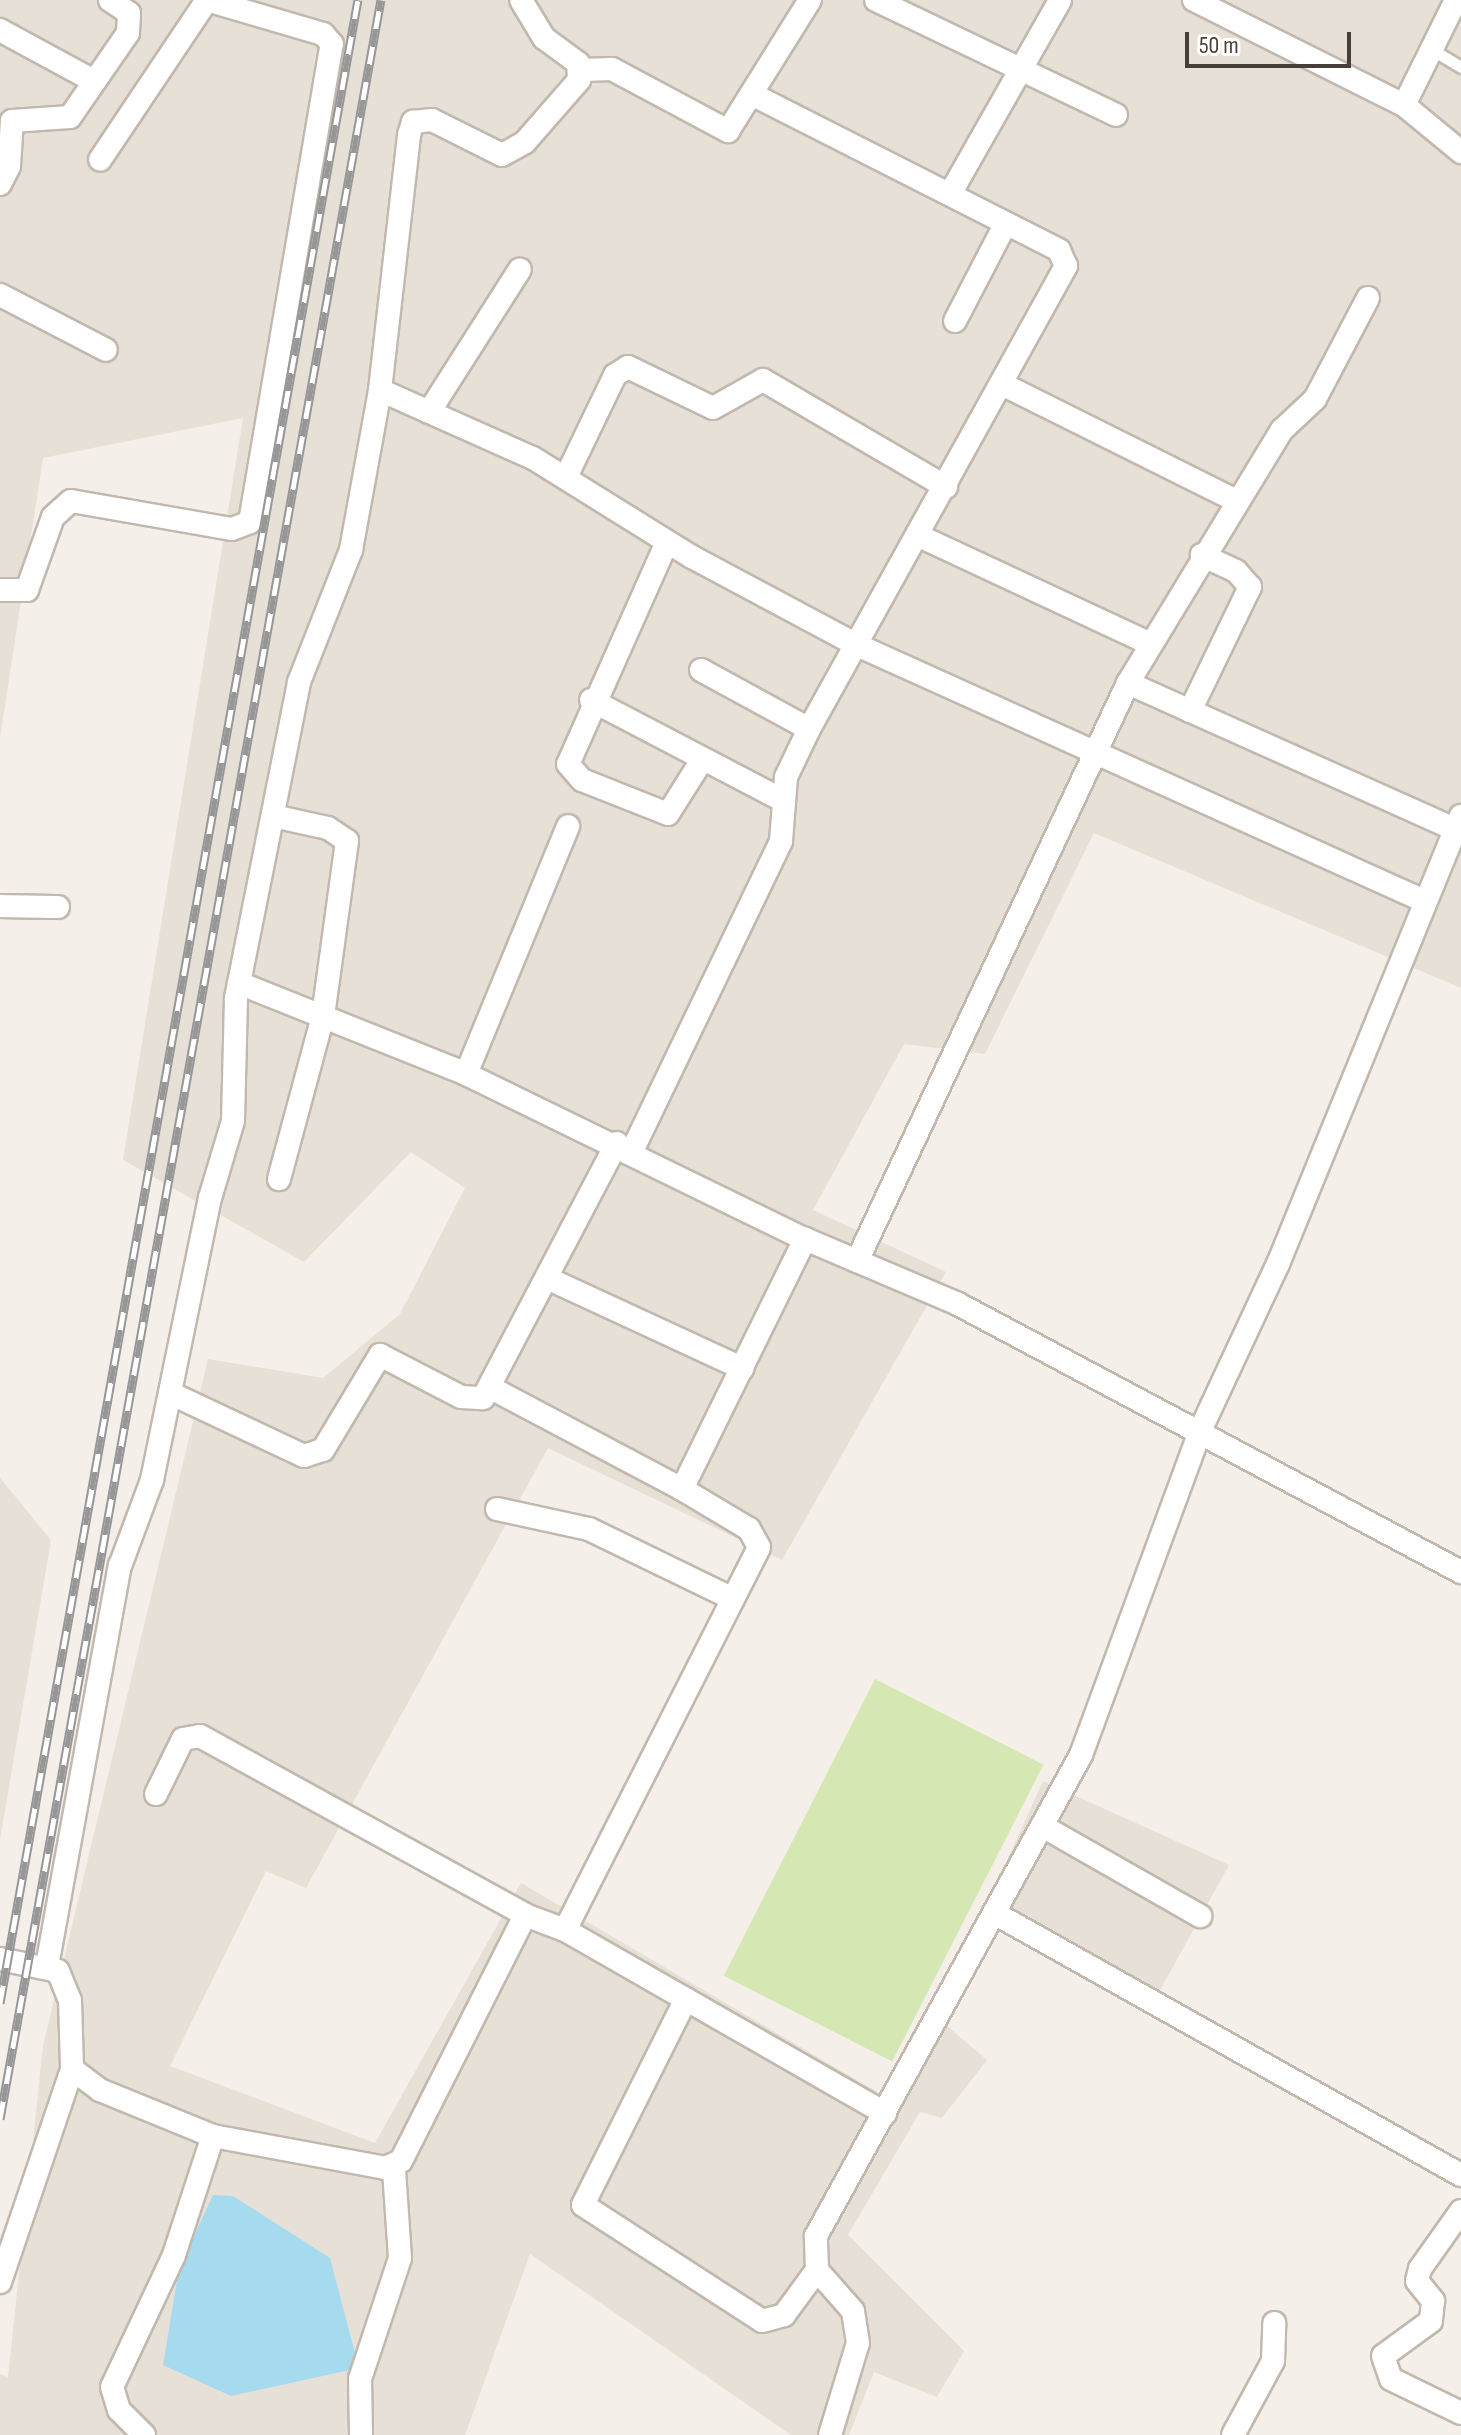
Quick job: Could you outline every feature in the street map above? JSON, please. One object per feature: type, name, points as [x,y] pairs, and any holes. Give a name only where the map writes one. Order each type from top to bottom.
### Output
[{"type":"street","points":[[0,184],[9,166],[12,121],[70,117],[133,22],[110,0]]},
{"type":"street","points":[[0,590],[27,590],[53,517],[71,501],[232,529],[250,522],[332,44],[323,34],[207,0],[100,160]]},
{"type":"street","points":[[521,0],[544,38],[582,70],[612,69],[719,131],[738,125],[810,0]]},
{"type":"street","points":[[876,0],[1022,73],[1116,115]]},
{"type":"street","points":[[950,194],[1022,73],[1060,0]]},
{"type":"street","points":[[1194,0],[1404,105],[1461,152]]},
{"type":"street","points":[[1404,105],[1456,0]]},
{"type":"street","points":[[0,30],[94,81]]},
{"type":"street","points":[[47,1966],[120,1566],[152,1480],[236,1105],[239,983],[304,664],[351,550],[380,390],[413,122],[432,120],[502,155],[525,142],[582,70]]},
{"type":"street","points":[[170,1393],[304,1456],[323,1450],[380,1355],[472,1401],[493,1389],[549,1279],[624,1147],[781,841],[786,777],[809,729],[1066,266],[1059,250],[756,96]]},
{"type":"street","points":[[955,321],[1006,223]]},
{"type":"street","points":[[429,412],[520,269]]},
{"type":"street","points":[[0,295],[106,350]]},
{"type":"street","points":[[857,1261],[1128,683],[1201,555],[1282,430],[1315,399],[1368,298]]},
{"type":"street","points":[[566,477],[615,375],[628,367],[713,408],[763,380],[946,487]]},
{"type":"street","points":[[1002,384],[1237,501]]},
{"type":"street","points":[[380,390],[566,477],[667,542],[857,645],[1422,900]]},
{"type":"street","points":[[917,535],[1151,644]]},
{"type":"street","points":[[667,542],[568,749],[568,764],[582,780],[668,814],[702,760]]},
{"type":"street","points":[[1190,711],[1250,587],[1246,577],[1201,555]]},
{"type":"street","points":[[701,670],[809,729]]},
{"type":"street","points":[[686,1999],[583,2205],[762,2321],[784,2315],[817,2270],[816,2236],[1044,1827],[1123,1651],[1200,1431],[1278,1264],[1422,900],[1458,823],[1128,683]]},
{"type":"street","points":[[591,700],[784,801]]},
{"type":"street","points":[[273,816],[328,828],[347,841],[323,1016],[279,1179]]},
{"type":"street","points":[[466,1074],[568,826]]},
{"type":"street","points":[[0,906],[58,907]]},
{"type":"street","points":[[239,983],[466,1074],[624,1147],[805,1239],[958,1304],[1461,1572]]},
{"type":"street","points":[[682,1489],[805,1239]]},
{"type":"street","points":[[549,1279],[742,1368]]},
{"type":"street","points":[[493,1389],[682,1489],[758,1538],[733,1599],[565,1930]]},
{"type":"street","points":[[497,1509],[589,1529],[733,1599]]},
{"type":"street","points":[[156,1794],[183,1739],[200,1736],[525,1915],[565,1930],[885,2113]]},
{"type":"street","points":[[1044,1827],[1200,1916]]},
{"type":"street","points":[[996,1914],[1461,2175]]},
{"type":"street","points":[[361,2435],[360,2379],[400,2258],[394,2169],[525,1915]]},
{"type":"street","points":[[0,1959],[47,1966],[68,1986],[72,2069],[0,2282]]},
{"type":"street","points":[[72,2069],[108,2094],[213,2136],[394,2169]]},
{"type":"street","points":[[144,2435],[119,2410],[112,2387],[174,2255],[213,2136]]},
{"type":"street","points":[[1461,2211],[1420,2269],[1417,2281],[1433,2301],[1431,2321],[1383,2356],[1391,2379],[1461,2413]]},
{"type":"street","points":[[817,2270],[853,2311],[858,2343],[830,2435]]},
{"type":"street","points":[[1233,2435],[1273,2361],[1274,2323]]},
{"type":"lane","points":[[1430,48],[1461,67]]},
{"type":"shaded area","points":[[0,0],[1461,0],[1461,988],[1094,833],[985,1054],[904,1044],[813,1210],[946,1272],[782,1560],[548,1448],[306,1888],[266,1871],[170,2066],[375,2143],[521,1883],[879,2093],[933,2014],[987,2060],[942,2118],[920,2112],[848,2235],[964,2351],[937,2397],[874,2372],[849,2435],[791,2435],[530,2254],[465,2435],[0,2435],[0,2374],[8,2377],[43,2046],[208,1359],[323,1378],[400,1314],[465,1188],[411,1152],[304,1262],[123,1160],[243,418],[43,458],[0,738]]},
{"type":"shaded area","points":[[0,1478],[51,1540],[0,1840]]},
{"type":"shaded area","points":[[1043,1781],[1229,1865],[1147,2014],[982,1916]]},
{"type":"green space","points":[[875,1679],[1043,1765],[892,2062],[724,1976]]},
{"type":"water","points":[[213,2195],[233,2196],[330,2258],[359,2368],[231,2396],[163,2365],[179,2268]]},
{"type":"railway","points":[[0,2003],[358,0]]},
{"type":"railway","points":[[0,2119],[381,0]]}]
